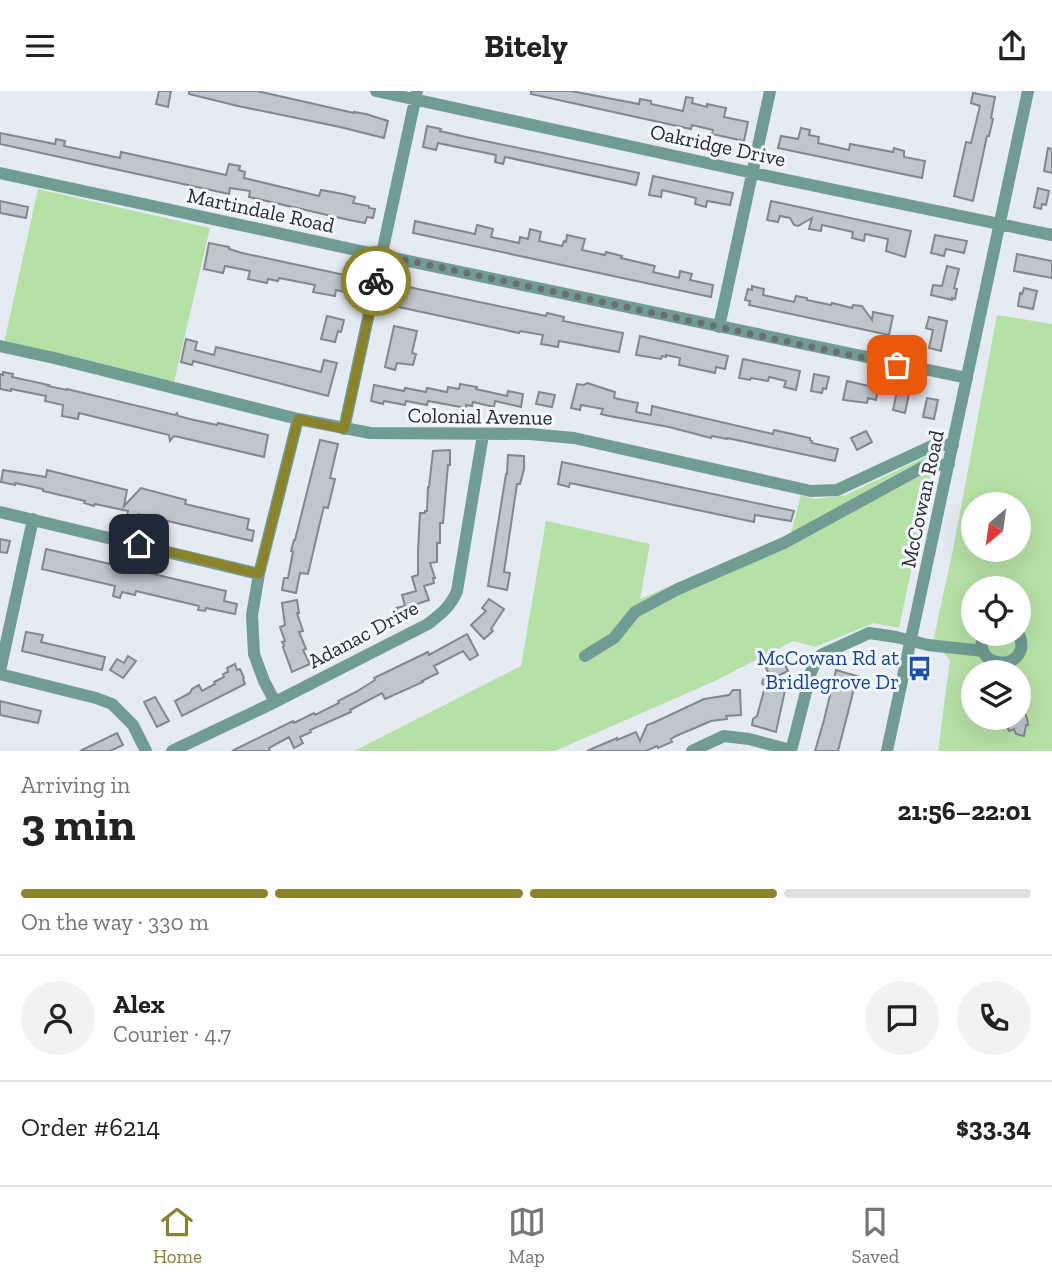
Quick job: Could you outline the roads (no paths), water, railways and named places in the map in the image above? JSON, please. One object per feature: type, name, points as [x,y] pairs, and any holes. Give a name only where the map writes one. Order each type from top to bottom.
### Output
[{"type":"street","name":"Oakridge Drive","points":[[376,91],[416,95],[753,173],[1052,235]]},
{"type":"street","points":[[719,327],[770,91]]},
{"type":"street","name":"McCowan Road","points":[[887,751],[1028,91]]},
{"type":"street","points":[[344,429],[416,95]]},
{"type":"street","name":"Martindale Road","points":[[0,173],[967,378]]},
{"type":"street","name":"Colonial Avenue","points":[[0,346],[344,429],[370,433],[530,434],[574,437],[811,491],[836,490],[934,445],[953,445]]},
{"type":"street","points":[[275,702],[254,654],[252,615],[259,574],[298,419]]},
{"type":"street","name":"Adanac Drive","points":[[172,751],[428,624],[440,614],[452,601],[460,578],[483,435]]},
{"type":"street","points":[[585,656],[614,638],[635,612],[678,589],[784,543],[925,467],[949,464]]},
{"type":"street","points":[[0,512],[259,574]]},
{"type":"street","points":[[33,519],[0,672],[112,704],[133,725],[146,751]]},
{"type":"street","points":[[692,751],[724,737],[749,739],[791,750],[815,664],[821,655],[858,636],[869,633],[928,645],[983,650]]},
{"type":"street","points":[[982,646],[986,656],[997,663],[1009,662],[1019,654],[1021,646]]},
{"type":"place","name":"McCowan Rd at Bridlegrove Dr","points":[[919,669]]}]
